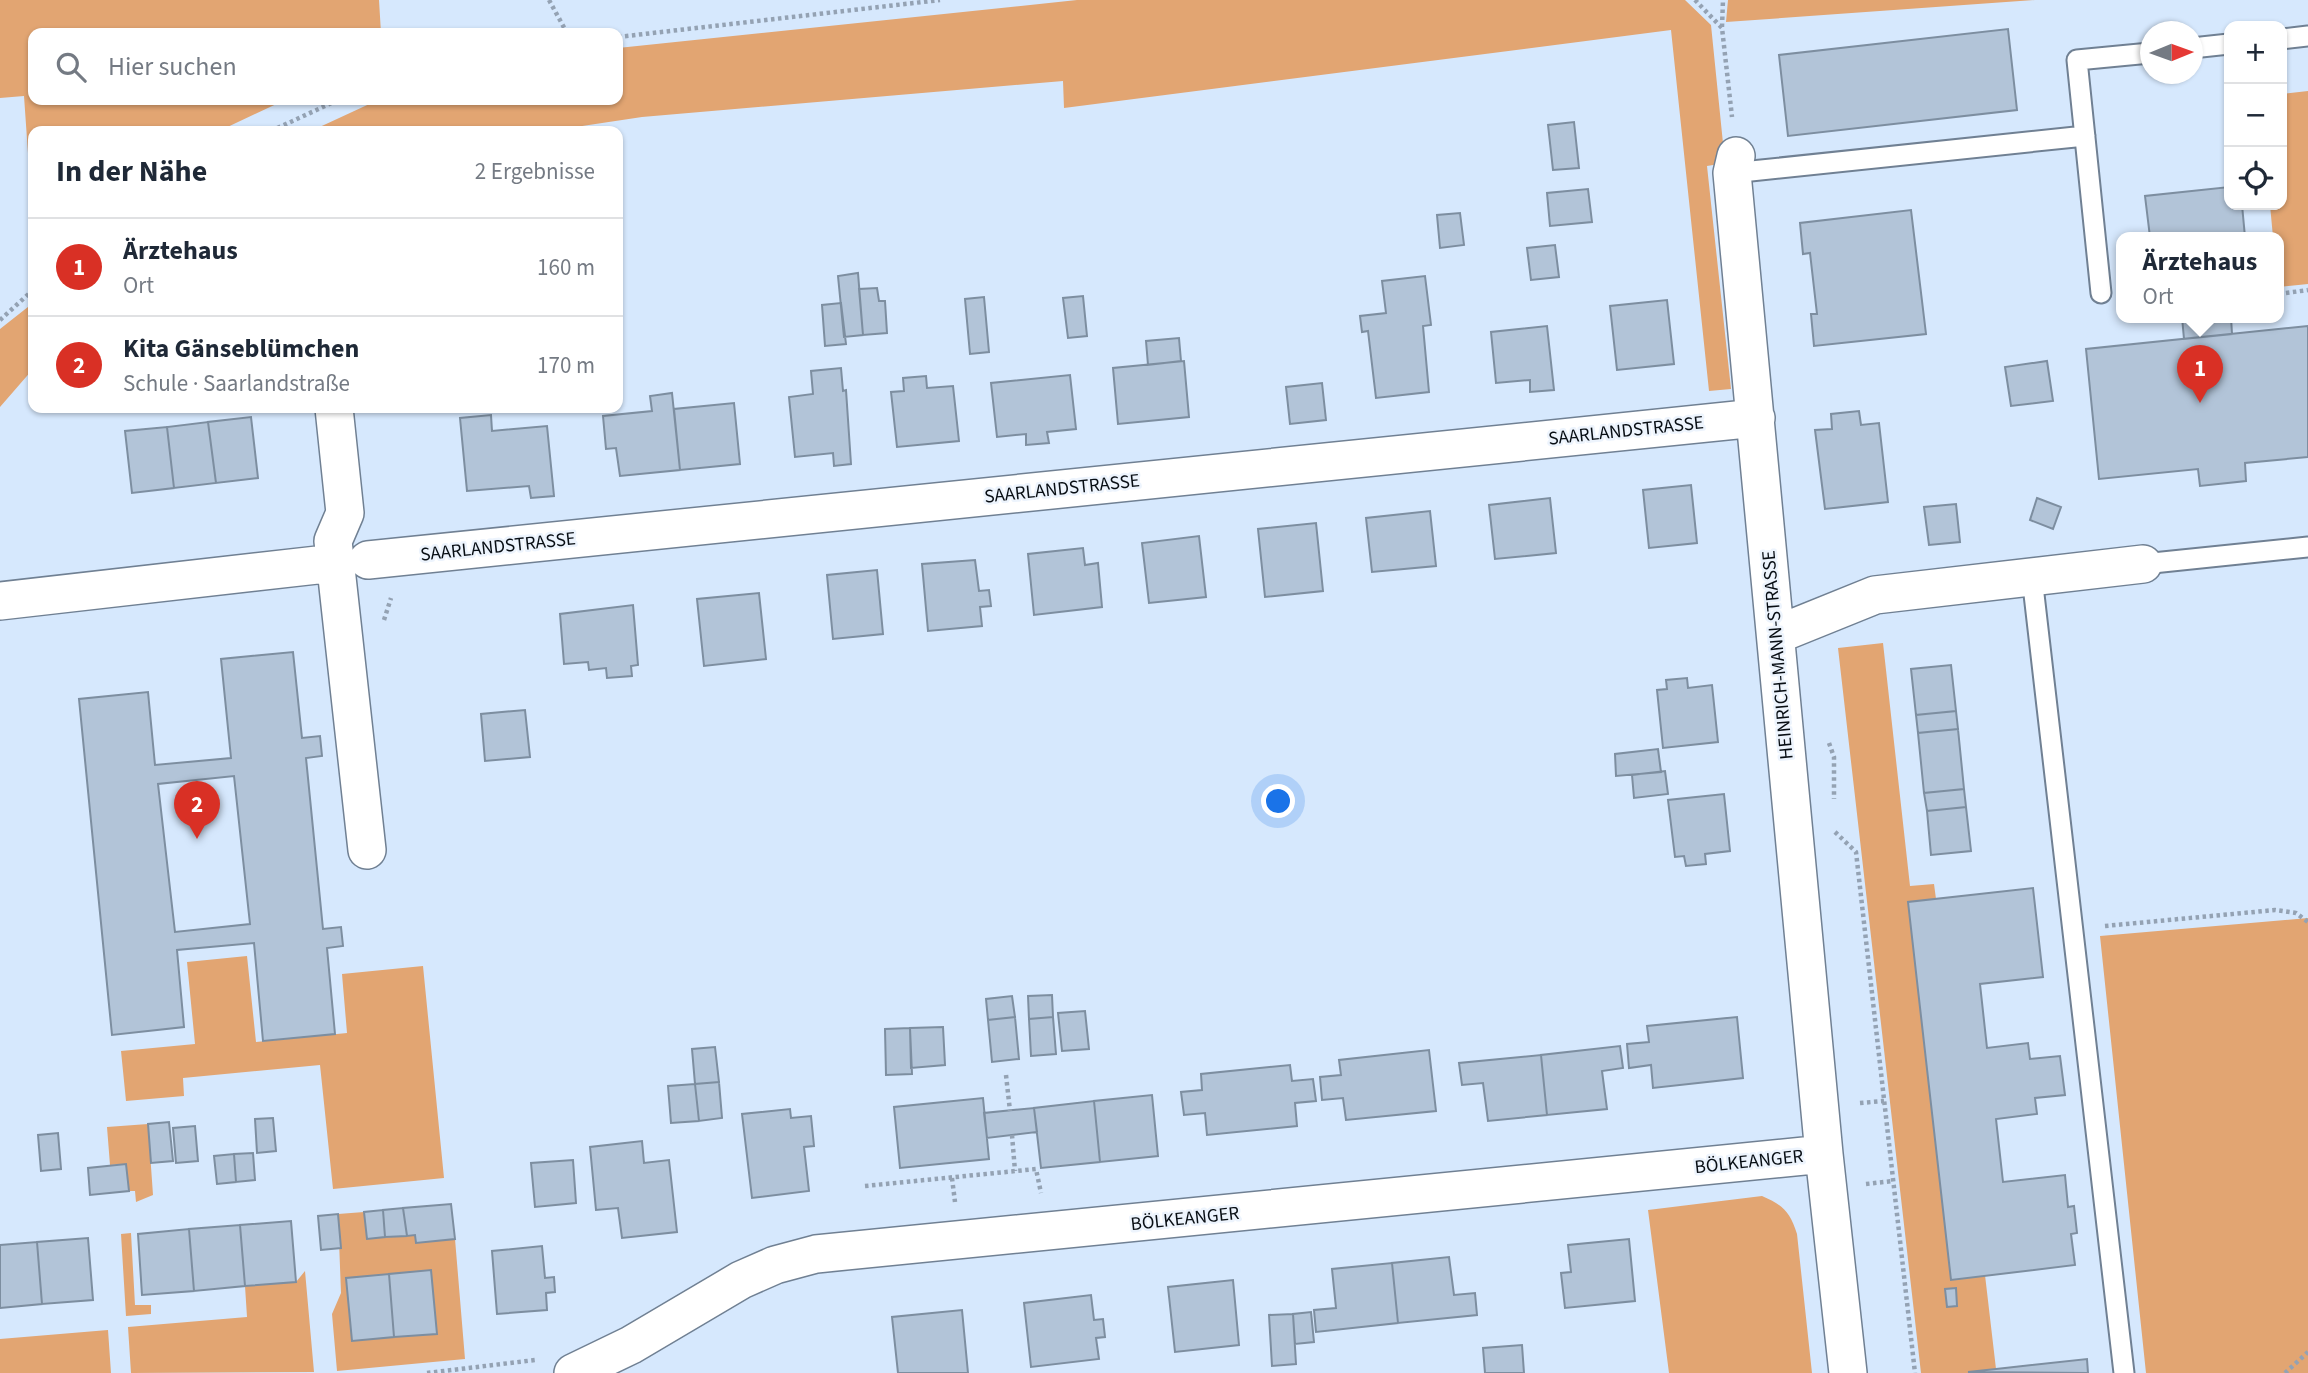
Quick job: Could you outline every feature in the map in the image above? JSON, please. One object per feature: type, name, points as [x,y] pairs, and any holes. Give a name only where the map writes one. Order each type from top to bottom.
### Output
[{"type":"street","name":"HEINRICH-MANN-STRASSE","points":[[1734,165],[1824,1154],[1848,1373]]},
{"type":"street","points":[[335,413],[345,513],[345,555],[367,850]]},
{"type":"street","name":"SAARLANDSTRASSE","points":[[0,601],[345,555],[1756,418]]},
{"type":"street","points":[[1776,635],[1875,595],[2143,564]]},
{"type":"street","name":"BÖLKEANGER","points":[[573,1373],[631,1345],[741,1280],[775,1265],[816,1254],[1824,1154]]},
{"type":"lane","points":[[2287,38],[2308,36]]},
{"type":"lane","points":[[2203,47],[2224,45]]},
{"type":"lane","points":[[2101,293],[2077,60],[2140,53]]},
{"type":"lane","points":[[1734,165],[2085,136]]},
{"type":"lane","points":[[2143,564],[2308,547]]},
{"type":"lane","points":[[2032,577],[2075,929],[2124,1373]]},
{"type":"path","points":[[549,0],[564,28]]},
{"type":"path","points":[[623,36],[940,0]]},
{"type":"path","points":[[1722,27],[1723,0]]},
{"type":"path","points":[[282,126],[327,105]]},
{"type":"path","points":[[2284,292],[2308,290]]},
{"type":"path","points":[[0,320],[28,295]]},
{"type":"path","points":[[1825,733],[1834,757],[1834,808]]},
{"type":"path","points":[[1834,820],[1834,831],[1856,852],[1915,1373]]},
{"type":"path","points":[[2075,929],[2275,910],[2296,913],[2308,922]]},
{"type":"path","points":[[1006,1075],[1010,1111]]},
{"type":"path","points":[[1012,1135],[1015,1171]]},
{"type":"path","points":[[865,1186],[1036,1169],[1041,1190]]},
{"type":"path","points":[[2285,1373],[2308,1352]]},
{"type":"shaded area","points":[[0,0],[379,0],[381,28],[28,28],[28,105],[274,105],[230,126],[28,126],[28,153],[24,96],[0,98]]},
{"type":"shaded area","points":[[1077,0],[1685,0],[1711,25],[1725,163],[1707,166],[1731,389],[1709,391],[1671,30],[1064,108],[1063,81],[642,117],[582,126],[322,126],[367,105],[623,105],[623,47]]},
{"type":"shaded area","points":[[1728,0],[2035,0],[1726,22]]},
{"type":"shaded area","points":[[2308,91],[2308,284],[2284,286],[2284,232],[2273,232],[2270,210],[2287,210],[2287,93]]},
{"type":"shaded area","points":[[28,307],[28,375],[0,407],[0,329]]},
{"type":"shaded area","points":[[1883,643],[1910,886],[1934,884],[1936,899],[1908,903],[1951,1279],[1985,1275],[1996,1369],[1969,1373],[1921,1373],[1838,648]]},
{"type":"shaded area","points":[[2308,918],[2308,1373],[2146,1373],[2100,936]]},
{"type":"shaded area","points":[[247,956],[256,1042],[347,1033],[342,974],[423,966],[444,1178],[333,1189],[320,1065],[183,1078],[184,1096],[126,1101],[121,1051],[195,1044],[187,962]]},
{"type":"shaded area","points":[[148,1124],[153,1195],[136,1202],[135,1191],[129,1191],[126,1164],[110,1165],[107,1127]]},
{"type":"shaded area","points":[[1762,1196],[1785,1210],[1797,1234],[1812,1373],[1669,1373],[1648,1210]]},
{"type":"shaded area","points":[[364,1212],[367,1239],[415,1235],[416,1243],[455,1239],[465,1359],[337,1371],[332,1314],[341,1293],[338,1214]]},
{"type":"shaded area","points":[[131,1233],[135,1305],[151,1305],[151,1314],[126,1316],[121,1234]]},
{"type":"shaded area","points":[[305,1271],[314,1372],[131,1373],[128,1327],[247,1317],[245,1286],[296,1282]]},
{"type":"shaded area","points":[[108,1330],[111,1373],[0,1373],[0,1339]]},
{"type":"building","points":[[2008,29],[2017,110],[1788,136],[1779,55]]},
{"type":"building","points":[[1574,122],[1579,168],[1553,170],[1548,125]]},
{"type":"building","points":[[2224,188],[2224,210],[2242,210],[2245,232],[2149,232],[2145,196]]},
{"type":"building","points":[[1588,189],[1592,222],[1550,226],[1547,193]]},
{"type":"building","points":[[1911,210],[1926,334],[1814,346],[1811,314],[1817,314],[1810,253],[1803,254],[1800,223]]},
{"type":"building","points":[[1460,213],[1464,245],[1440,248],[1437,215]]},
{"type":"building","points":[[1555,245],[1559,277],[1531,280],[1527,248]]},
{"type":"building","points":[[858,273],[863,335],[844,337],[838,276]]},
{"type":"building","points":[[1425,276],[1431,325],[1423,326],[1429,392],[1376,398],[1368,331],[1362,332],[1360,316],[1386,313],[1382,281]]},
{"type":"building","points":[[877,288],[879,301],[885,301],[887,333],[863,335],[859,289]]},
{"type":"building","points":[[1083,296],[1087,336],[1068,338],[1063,298]]},
{"type":"building","points":[[984,297],[989,352],[970,354],[965,299]]},
{"type":"building","points":[[1667,300],[1674,364],[1617,370],[1610,306]]},
{"type":"building","points":[[841,303],[846,344],[825,346],[822,305]]},
{"type":"building","points":[[2183,323],[2231,323],[2232,334],[2184,339]]},
{"type":"building","points":[[1547,326],[1554,390],[1530,392],[1530,380],[1496,383],[1491,332]]},
{"type":"building","points":[[2308,326],[2308,457],[2245,463],[2246,481],[2200,486],[2198,469],[2099,479],[2086,349]]},
{"type":"building","points":[[1179,338],[1181,361],[1148,365],[1146,341]]},
{"type":"building","points":[[1184,361],[1189,417],[1118,424],[1113,368]]},
{"type":"building","points":[[2047,361],[2053,401],[2011,406],[2005,367]]},
{"type":"building","points":[[841,368],[843,391],[846,390],[851,464],[834,466],[833,453],[795,457],[789,397],[813,394],[811,371]]},
{"type":"building","points":[[1070,375],[1076,429],[1047,432],[1049,443],[1026,445],[1026,434],[997,437],[991,383]]},
{"type":"building","points":[[926,376],[927,388],[953,386],[959,441],[897,447],[891,392],[904,391],[903,378]]},
{"type":"building","points":[[1322,383],[1326,420],[1290,424],[1286,387]]},
{"type":"building","points":[[672,393],[680,470],[620,476],[616,448],[606,449],[603,416],[652,411],[650,396]]},
{"type":"building","points":[[734,403],[740,464],[680,470],[674,409]]},
{"type":"building","points":[[1859,411],[1861,425],[1879,423],[1888,502],[1825,509],[1815,430],[1832,429],[1831,414]]},
{"type":"building","points":[[491,415],[492,431],[547,426],[554,496],[531,498],[529,486],[467,491],[460,418]]},
{"type":"building","points":[[251,417],[258,478],[216,483],[208,422]]},
{"type":"building","points":[[208,422],[216,483],[174,488],[167,427]]},
{"type":"building","points":[[167,427],[174,488],[132,493],[125,431]]},
{"type":"building","points":[[1691,485],[1697,543],[1649,548],[1643,490]]},
{"type":"building","points":[[1550,498],[1556,553],[1495,559],[1489,505]]},
{"type":"building","points":[[2037,498],[2061,507],[2053,529],[2030,520]]},
{"type":"building","points":[[1956,504],[1960,542],[1929,545],[1924,507]]},
{"type":"building","points":[[1430,511],[1436,566],[1372,572],[1366,518]]},
{"type":"building","points":[[1316,523],[1323,591],[1265,597],[1258,529]]},
{"type":"building","points":[[1199,536],[1206,597],[1149,603],[1142,543]]},
{"type":"building","points":[[1083,548],[1085,565],[1098,563],[1102,607],[1034,615],[1028,554]]},
{"type":"building","points":[[975,560],[979,591],[989,590],[991,606],[980,607],[982,626],[928,631],[922,564]]},
{"type":"building","points":[[877,570],[883,634],[833,639],[827,575]]},
{"type":"building","points":[[759,593],[766,659],[704,666],[697,599]]},
{"type":"building","points":[[633,605],[638,665],[631,666],[632,676],[607,678],[606,668],[589,670],[588,662],[564,664],[560,614]]},
{"type":"building","points":[[293,652],[302,738],[320,736],[322,756],[306,758],[323,929],[341,927],[343,946],[327,948],[335,1034],[263,1041],[254,943],[177,950],[184,1027],[112,1035],[79,699],[148,692],[155,765],[231,758],[221,659]],"holes":[[[234,776],[250,924],[175,932],[158,784]]]},
{"type":"building","points":[[1951,665],[1956,711],[1916,715],[1911,669]]},
{"type":"building","points":[[1687,678],[1688,688],[1712,685],[1718,742],[1663,748],[1657,690],[1667,689],[1666,680]]},
{"type":"building","points":[[525,710],[530,757],[485,761],[481,714]]},
{"type":"building","points":[[1956,711],[1958,729],[1918,733],[1916,715]]},
{"type":"building","points":[[1958,729],[1964,789],[1924,793],[1918,733]]},
{"type":"building","points":[[1658,749],[1661,772],[1616,776],[1615,754]]},
{"type":"building","points":[[1665,771],[1668,794],[1634,798],[1632,775]]},
{"type":"building","points":[[1964,789],[1966,807],[1927,811],[1924,793]]},
{"type":"building","points":[[1724,794],[1730,851],[1705,854],[1706,864],[1686,866],[1684,856],[1675,857],[1668,800]]},
{"type":"building","points":[[1966,807],[1971,851],[1931,855],[1927,811]]},
{"type":"building","points":[[2033,888],[2043,977],[1980,984],[1987,1048],[2028,1043],[2030,1059],[2060,1056],[2065,1095],[2035,1098],[2037,1114],[1996,1119],[2003,1182],[2065,1175],[2068,1207],[2074,1206],[2077,1233],[2071,1234],[2075,1265],[1951,1280],[1908,902]]},
{"type":"building","points":[[1052,995],[1053,1017],[1029,1019],[1028,996]]},
{"type":"building","points":[[1012,996],[1015,1017],[988,1020],[986,999]]},
{"type":"building","points":[[1085,1011],[1089,1049],[1062,1051],[1058,1013]]},
{"type":"building","points":[[1015,1017],[1019,1059],[992,1062],[988,1020]]},
{"type":"building","points":[[1053,1017],[1056,1054],[1031,1056],[1029,1019]]},
{"type":"building","points":[[1737,1017],[1743,1078],[1653,1088],[1651,1065],[1629,1068],[1627,1044],[1649,1042],[1647,1026]]},
{"type":"building","points":[[943,1027],[945,1065],[911,1068],[910,1028]]},
{"type":"building","points":[[910,1028],[912,1074],[886,1075],[885,1029]]},
{"type":"building","points":[[1620,1046],[1623,1068],[1602,1071],[1607,1109],[1547,1115],[1541,1055]]},
{"type":"building","points":[[715,1047],[719,1082],[695,1084],[692,1049]]},
{"type":"building","points":[[1429,1050],[1436,1111],[1346,1120],[1343,1098],[1322,1100],[1320,1077],[1341,1075],[1339,1060]]},
{"type":"building","points":[[1541,1055],[1547,1115],[1488,1121],[1483,1083],[1462,1085],[1459,1063]]},
{"type":"building","points":[[1290,1065],[1292,1081],[1313,1079],[1316,1101],[1295,1103],[1297,1126],[1207,1135],[1205,1113],[1184,1115],[1181,1092],[1202,1090],[1201,1074]]},
{"type":"building","points":[[719,1082],[722,1118],[699,1121],[695,1084]]},
{"type":"building","points":[[695,1084],[699,1121],[671,1123],[668,1086]]},
{"type":"building","points":[[1152,1095],[1158,1156],[1100,1162],[1094,1101]]},
{"type":"building","points":[[983,1098],[989,1159],[900,1168],[894,1107]]},
{"type":"building","points":[[1094,1101],[1100,1162],[1041,1168],[1034,1108]]},
{"type":"building","points":[[1034,1108],[1037,1132],[987,1138],[984,1113]]},
{"type":"building","points":[[790,1109],[791,1118],[811,1116],[814,1146],[804,1147],[809,1191],[752,1198],[742,1114]]},
{"type":"building","points":[[273,1118],[276,1151],[257,1153],[255,1119]]},
{"type":"building","points":[[169,1122],[173,1161],[151,1163],[148,1124]]},
{"type":"building","points":[[195,1126],[198,1161],[176,1163],[173,1128]]},
{"type":"building","points":[[58,1133],[61,1169],[41,1171],[38,1135]]},
{"type":"building","points":[[642,1141],[644,1163],[669,1160],[677,1232],[622,1238],[618,1208],[596,1210],[590,1147]]},
{"type":"building","points":[[253,1153],[255,1180],[236,1182],[234,1154]]},
{"type":"building","points":[[234,1154],[236,1182],[217,1184],[214,1156]]},
{"type":"building","points":[[573,1160],[576,1203],[535,1207],[531,1163]]},
{"type":"building","points":[[126,1164],[129,1191],[90,1195],[88,1168]]},
{"type":"building","points":[[451,1204],[455,1239],[416,1243],[415,1235],[407,1236],[403,1208]]},
{"type":"building","points":[[403,1208],[407,1236],[385,1237],[383,1210]]},
{"type":"building","points":[[383,1210],[385,1237],[367,1239],[364,1212]]},
{"type":"building","points":[[338,1214],[341,1248],[321,1250],[318,1216]]},
{"type":"building","points":[[291,1221],[296,1282],[245,1286],[240,1225]]},
{"type":"building","points":[[240,1225],[245,1286],[194,1291],[189,1229]]},
{"type":"building","points":[[189,1229],[194,1291],[142,1295],[138,1234]]},
{"type":"building","points":[[88,1238],[93,1300],[42,1304],[37,1242]]},
{"type":"building","points":[[1629,1239],[1635,1301],[1565,1308],[1561,1273],[1571,1272],[1568,1245]]},
{"type":"building","points":[[37,1242],[42,1304],[0,1308],[0,1245]]},
{"type":"building","points":[[542,1246],[545,1278],[554,1277],[555,1292],[546,1293],[547,1310],[497,1314],[492,1251]]},
{"type":"building","points":[[1449,1257],[1454,1295],[1475,1293],[1477,1315],[1398,1323],[1392,1263]]},
{"type":"building","points":[[1392,1263],[1398,1323],[1316,1332],[1314,1310],[1336,1308],[1332,1269]]},
{"type":"building","points":[[431,1270],[437,1334],[394,1337],[389,1274]]},
{"type":"building","points":[[389,1274],[394,1337],[352,1341],[346,1278]]},
{"type":"building","points":[[1233,1280],[1239,1345],[1175,1352],[1168,1287]]},
{"type":"building","points":[[1956,1288],[1957,1306],[1947,1307],[1945,1289]]},
{"type":"building","points":[[1091,1295],[1094,1320],[1103,1319],[1105,1337],[1096,1338],[1099,1359],[1031,1367],[1024,1303]]},
{"type":"building","points":[[962,1310],[968,1373],[898,1373],[892,1317]]},
{"type":"building","points":[[1311,1312],[1314,1342],[1295,1344],[1293,1314]]},
{"type":"building","points":[[1293,1314],[1296,1364],[1272,1366],[1269,1315]]},
{"type":"building","points":[[1522,1345],[1524,1373],[1485,1373],[1483,1348]]},
{"type":"building","points":[[2087,1359],[2088,1373],[1968,1372],[1996,1369]]},
{"type":"place","name":"Ärztehaus","points":[[2200,403]]},
{"type":"place","name":"Kita Gänseblümchen","points":[[197,839]]}]
